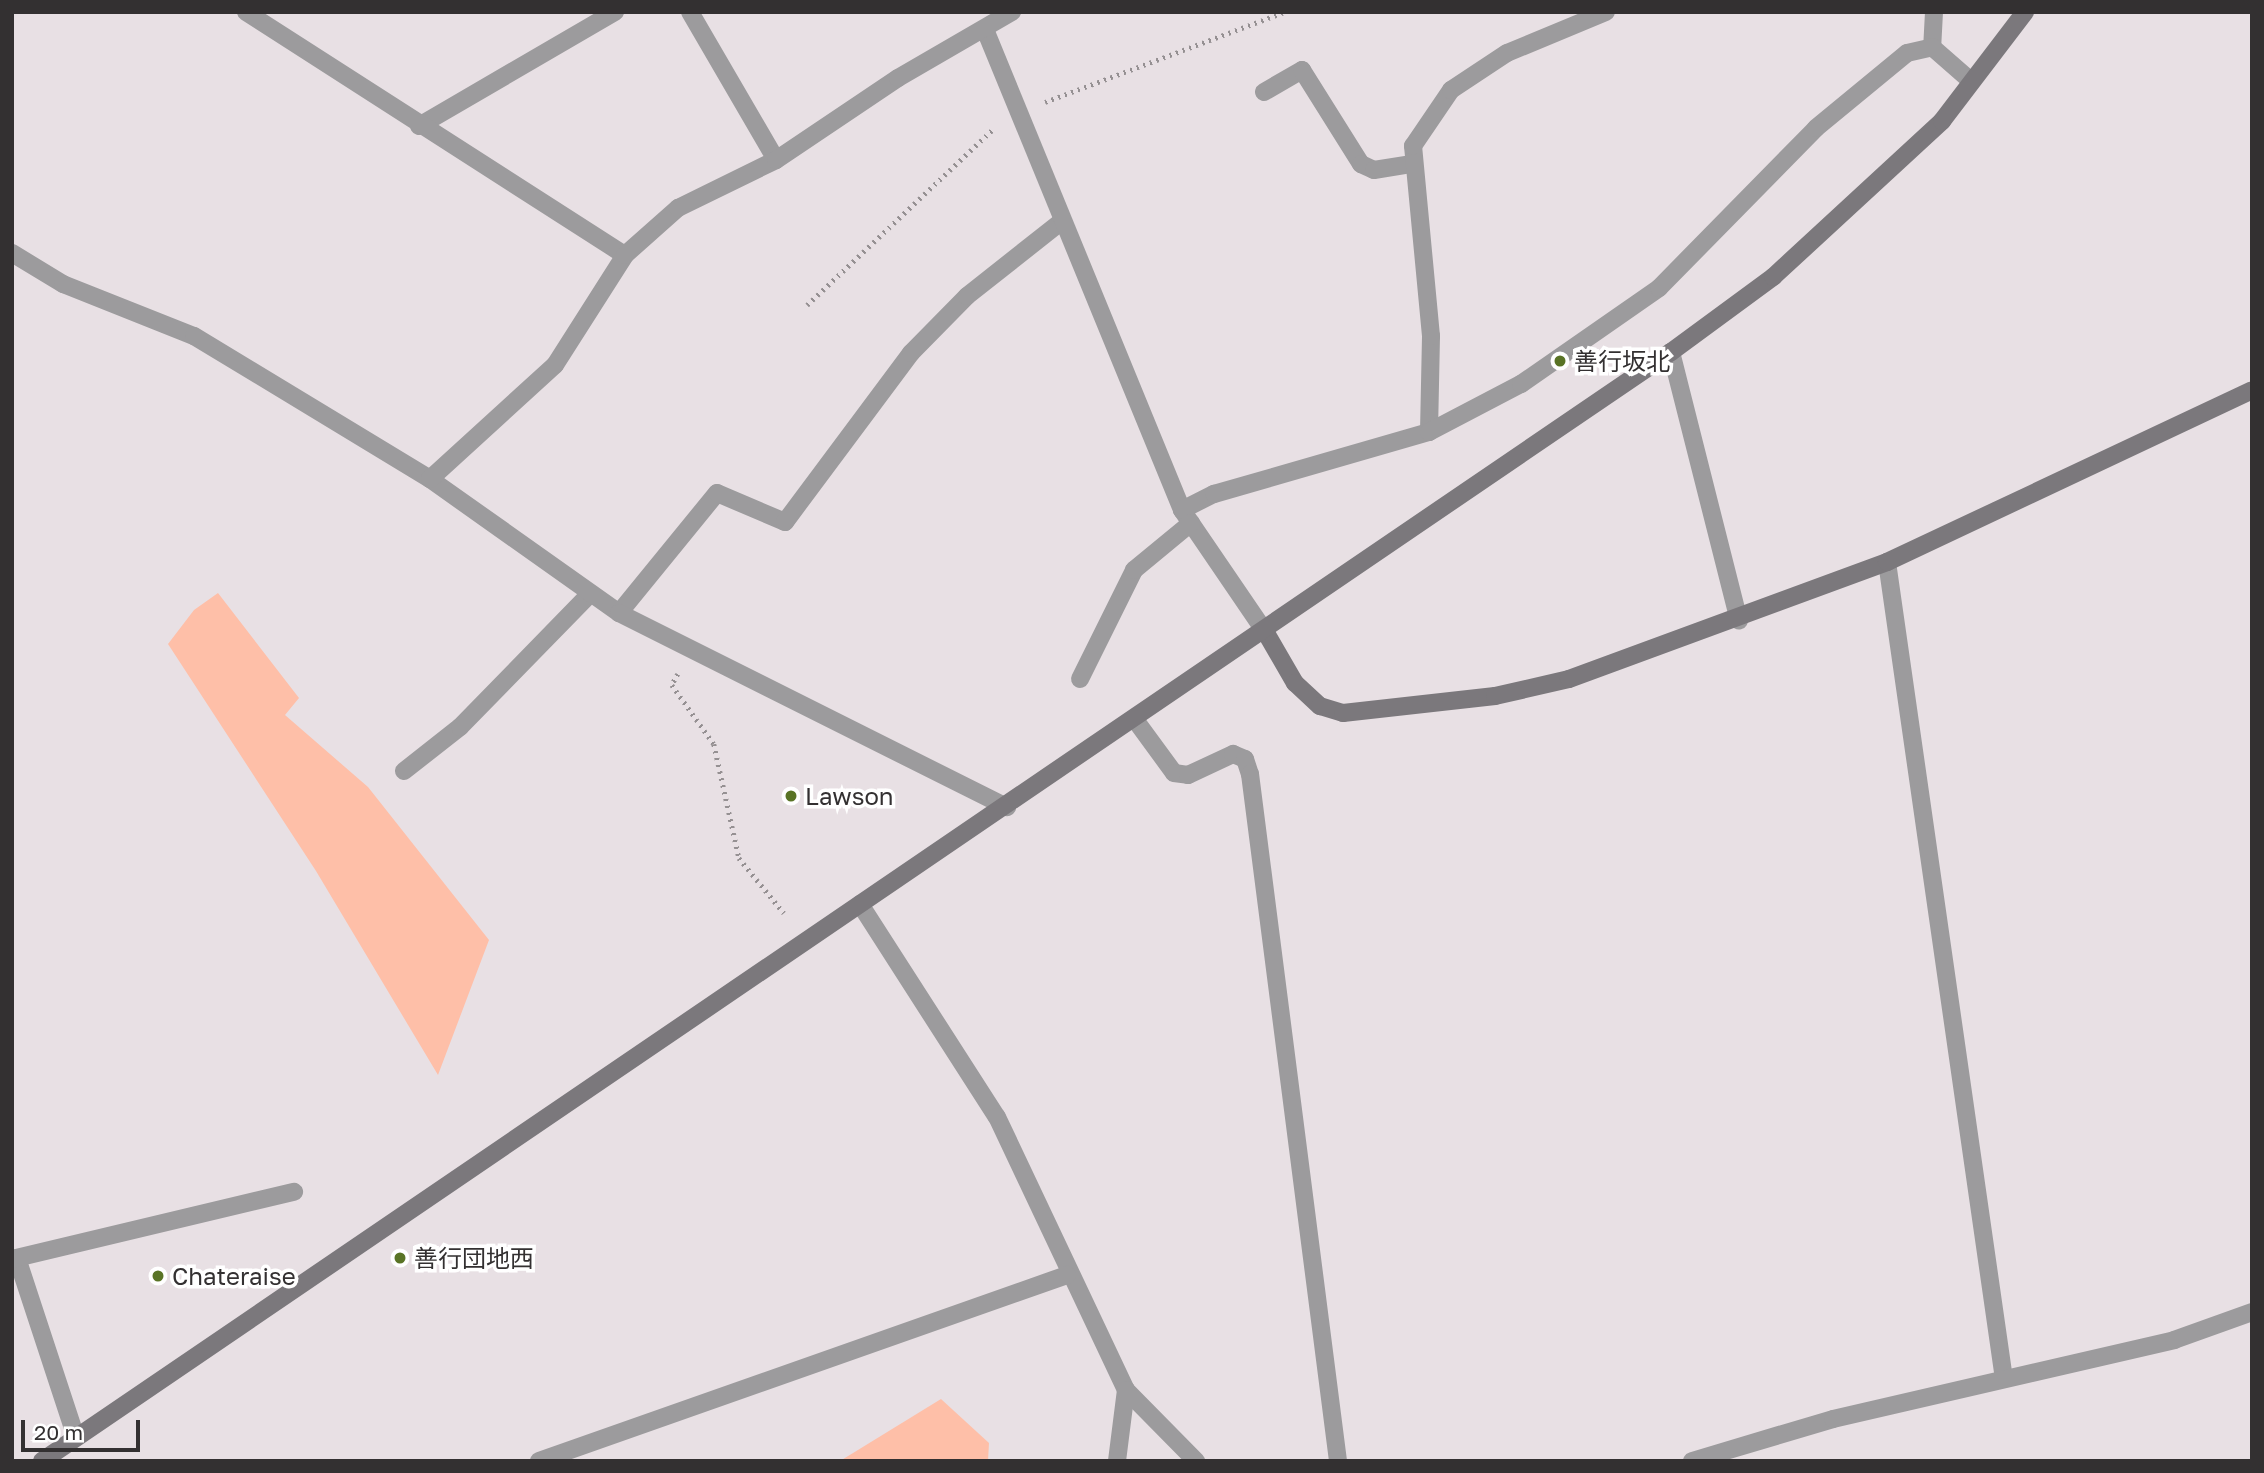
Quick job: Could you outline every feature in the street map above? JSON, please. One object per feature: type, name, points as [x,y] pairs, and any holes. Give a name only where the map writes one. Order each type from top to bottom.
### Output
[{"type":"street","points":[[246,12],[419,126],[625,255]]},
{"type":"street","points":[[419,126],[615,12]]},
{"type":"street","points":[[690,12],[776,160]]},
{"type":"street","points":[[430,479],[555,365],[625,255],[678,208],[776,160],[898,78],[986,32],[1012,12]]},
{"type":"street","points":[[1429,432],[1431,336],[1411,164],[1426,121],[1451,90],[1507,53],[1606,12]]},
{"type":"street","points":[[1932,47],[1934,12]]},
{"type":"street","points":[[42,1461],[860,904],[1266,633],[1671,352],[1773,277],[1942,121],[2025,12]]},
{"type":"street","points":[[986,32],[1017,113],[1187,516],[1266,633],[1295,683],[1320,706],[1343,713],[1495,696],[1569,679],[1739,621],[1887,562],[2252,390]]},
{"type":"street","points":[[1932,47],[1971,81]]},
{"type":"street","points":[[1080,680],[1134,570],[1187,516],[1214,494],[1429,432],[1603,332],[1660,288],[1875,76],[1907,53],[1932,47]]},
{"type":"street","points":[[1264,92],[1302,70],[1361,164],[1374,170],[1411,164]]},
{"type":"street","points":[[619,613],[717,493],[785,522],[911,354],[967,296],[1062,221]]},
{"type":"street","points":[[12,253],[63,284],[194,337],[430,479],[589,595],[619,613],[1007,807]]},
{"type":"street","points":[[1671,352],[1739,621]]},
{"type":"street","points":[[1887,562],[2004,1379]]},
{"type":"street","points":[[404,771],[460,727],[589,595]]},
{"type":"street","points":[[1136,721],[1174,773],[1188,775],[1233,754],[1245,759],[1338,1461]]},
{"type":"street","points":[[860,904],[997,1117],[1067,1275],[1126,1390],[1196,1461]]},
{"type":"street","points":[[76,1437],[14,1259],[294,1192]]},
{"type":"street","points":[[538,1461],[1067,1275]]},
{"type":"street","points":[[1692,1461],[2004,1379],[2174,1340],[2252,1312]]},
{"type":"street","points":[[1117,1461],[1126,1390]]},
{"type":"path","points":[[807,305],[952,162],[1017,113],[1284,12]]},
{"type":"path","points":[[692,648],[672,685],[714,744],[739,858],[784,913]]},
{"type":"shaded area","points":[[218,593],[299,698],[285,715],[368,787],[489,940],[438,1075],[316,871],[168,644],[194,610]]},
{"type":"shaded area","points":[[941,1399],[989,1443],[988,1461],[840,1461]]},
{"type":"place","name":"善行坂北","points":[[1560,361]]},
{"type":"place","name":"Lawson","points":[[791,796]]},
{"type":"place","name":"善行団地西","points":[[400,1258]]},
{"type":"place","name":"Chateraise","points":[[158,1276]]}]
